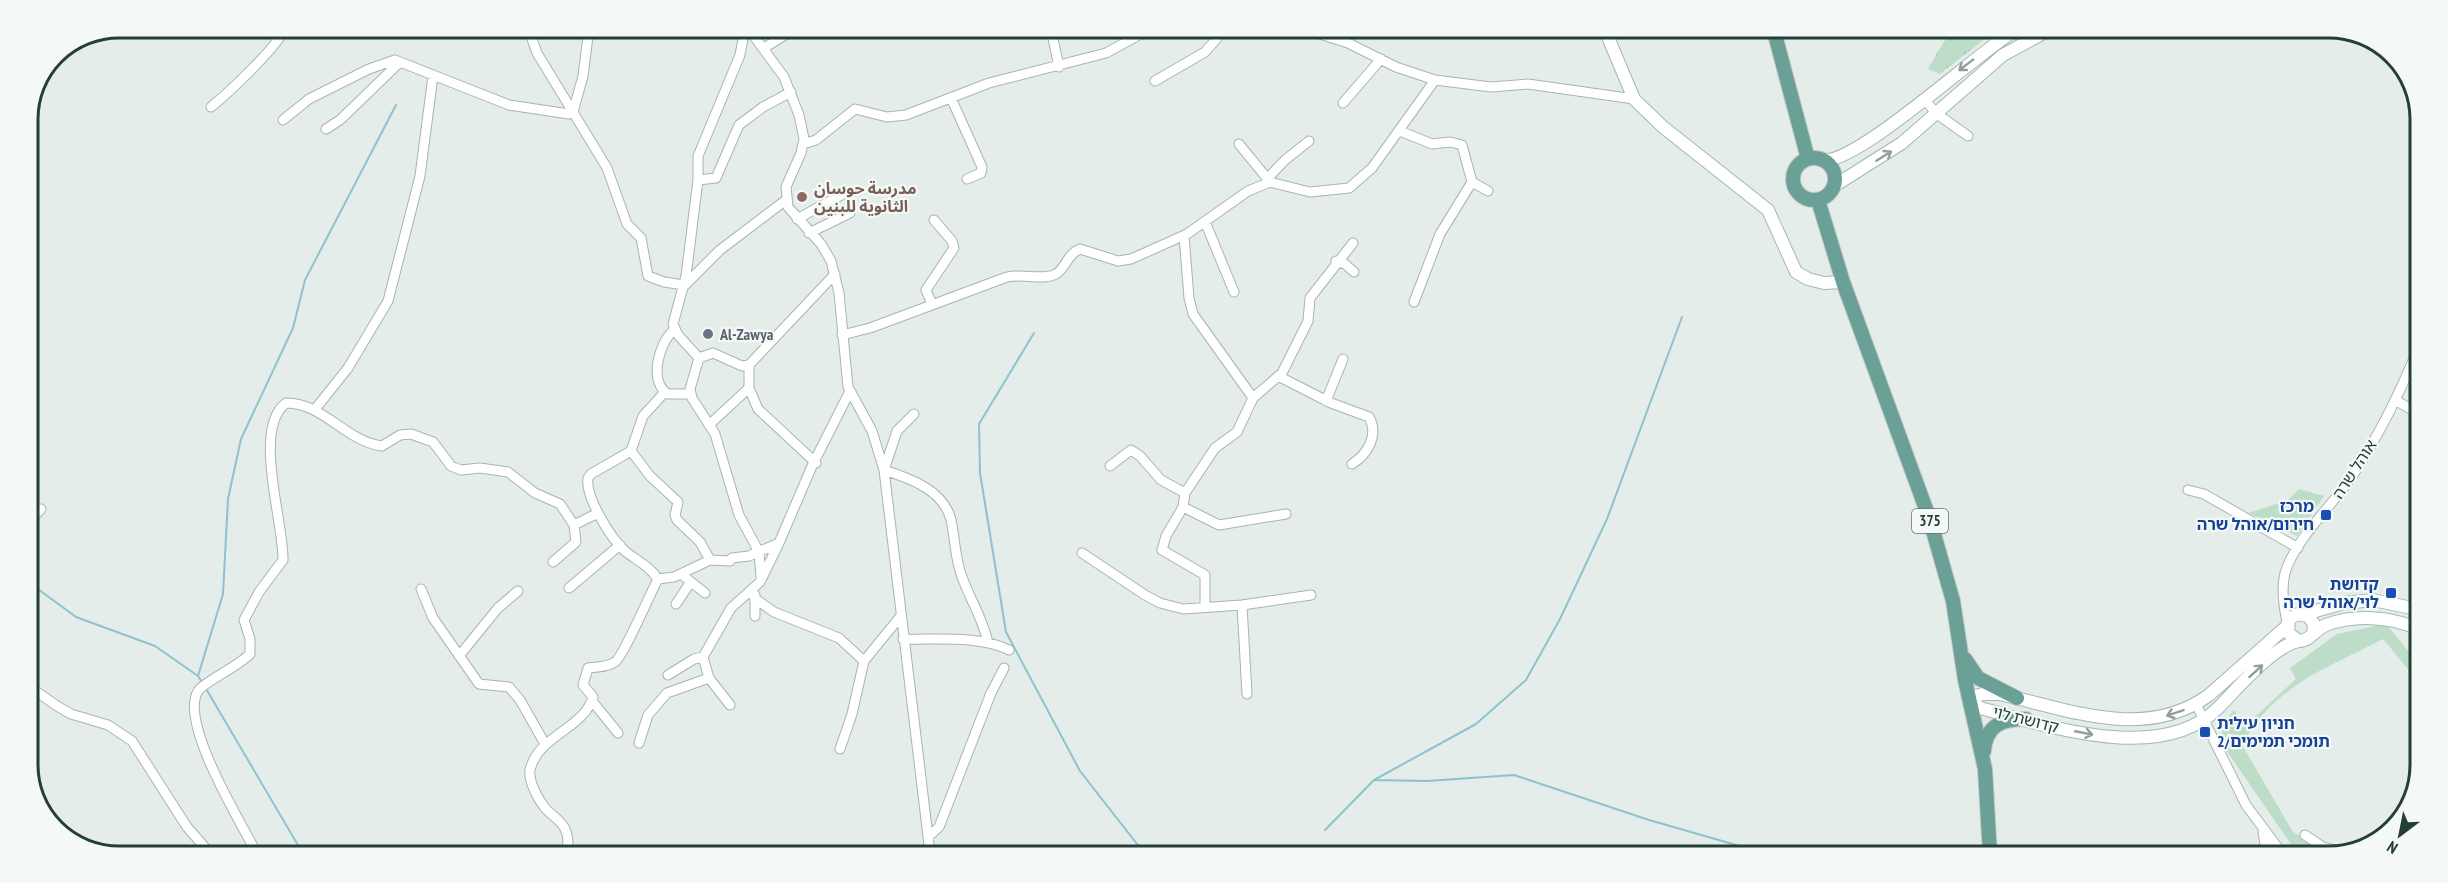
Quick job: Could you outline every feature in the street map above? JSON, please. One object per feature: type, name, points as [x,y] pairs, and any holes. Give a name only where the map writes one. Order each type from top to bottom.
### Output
[{"type":"main road","points":[[1777,38],[1816,159],[1834,171],[1834,186],[1830,193],[1818,200],[1805,198],[1799,194],[1793,181],[1797,166],[1816,159]]},
{"type":"main road","name":"375","points":[[1818,200],[1843,282],[1930,520],[1953,602],[1969,698],[1983,762],[1989,846]]},
{"type":"main road","points":[[1960,648],[1968,667],[1978,678],[2017,698]]},
{"type":"main road","points":[[1983,762],[1987,736],[1995,724],[2010,719],[2026,719]]},
{"type":"street","points":[[211,107],[234,89],[280,38]]},
{"type":"street","points":[[531,38],[607,168],[627,224],[641,238],[648,276],[663,282],[684,285]]},
{"type":"street","points":[[573,112],[582,76],[588,38]]},
{"type":"street","points":[[665,392],[657,374],[661,354],[674,330],[684,285],[700,150],[740,55],[744,38]]},
{"type":"street","points":[[755,38],[784,77],[803,130],[803,144],[786,187],[786,200],[797,219],[826,251],[835,274],[850,392],[872,431],[884,470],[929,846]]},
{"type":"street","points":[[764,48],[780,38]]},
{"type":"street","points":[[1053,38],[1059,67]]},
{"type":"street","points":[[803,144],[816,140],[855,109],[899,117],[989,83],[1059,67],[1106,53],[1133,38]]},
{"type":"street","points":[[1155,81],[1205,52],[1217,38]]},
{"type":"street","points":[[1330,38],[1368,51],[1381,59],[1435,80],[1491,87],[1528,84],[1634,99]]},
{"type":"street","points":[[1608,38],[1634,99],[1664,127],[1767,210],[1796,272],[1808,279],[1824,283],[1843,282]]},
{"type":"street","points":[[1816,159],[1830,161],[1875,137],[2004,38]]},
{"type":"street","points":[[1834,186],[1887,155],[2003,55],[2034,38]]},
{"type":"street","points":[[1343,103],[1381,59]]},
{"type":"street","points":[[283,120],[309,99],[389,61],[400,62],[509,105],[569,114],[573,112]]},
{"type":"street","points":[[326,129],[340,120],[400,62]]},
{"type":"street","points":[[316,408],[348,368],[388,301],[420,176],[433,76]]},
{"type":"street","points":[[1239,144],[1268,181],[1310,192],[1349,188],[1372,168],[1435,80]]},
{"type":"street","points":[[698,180],[716,178],[736,129],[742,121],[791,92]]},
{"type":"street","points":[[951,98],[982,167],[981,173],[967,179]]},
{"type":"street","points":[[1924,99],[1937,114],[1968,136]]},
{"type":"street","points":[[1400,131],[1437,145],[1450,142],[1462,145],[1472,182],[1440,234],[1414,302]]},
{"type":"street","points":[[842,335],[870,328],[1016,275],[1050,276],[1060,270],[1074,252],[1080,249],[1123,261],[1184,236],[1206,224],[1248,191],[1268,181],[1285,160],[1310,141]]},
{"type":"street","points":[[1472,182],[1488,190]]},
{"type":"street","points":[[797,219],[845,193]]},
{"type":"street","points":[[684,285],[720,250],[786,200]]},
{"type":"street","points":[[809,232],[850,213]]},
{"type":"street","points":[[932,304],[926,290],[954,248],[948,235],[934,220]]},
{"type":"street","points":[[1206,224],[1234,292]]},
{"type":"street","points":[[1184,236],[1189,298],[1193,314],[1253,398]]},
{"type":"street","points":[[1205,607],[1205,575],[1162,550],[1166,536],[1183,507],[1185,493],[1215,448],[1237,432],[1253,398],[1280,377],[1313,316],[1307,302],[1336,261],[1353,243]]},
{"type":"street","points":[[1336,261],[1346,264],[1354,272]]},
{"type":"street","points":[[699,358],[713,353],[742,366],[748,365],[835,274]]},
{"type":"street","points":[[674,330],[699,358]]},
{"type":"street","points":[[699,358],[690,390],[691,394],[710,424],[726,464],[739,515],[759,552],[761,577]]},
{"type":"street","points":[[1326,401],[1343,359]]},
{"type":"street","points":[[748,365],[749,388],[762,414],[816,463]]},
{"type":"street","name":"אוהל שרה","points":[[2287,625],[2283,589],[2285,573],[2298,548],[2352,477],[2395,400],[2410,366]]},
{"type":"street","points":[[1280,377],[1326,401],[1366,415],[1373,424],[1374,435],[1367,449],[1352,464]]},
{"type":"street","points":[[710,424],[749,388]]},
{"type":"street","points":[[665,392],[691,394]]},
{"type":"street","points":[[665,392],[643,416],[631,451],[588,478],[589,492],[598,513],[620,545],[649,567],[658,579],[664,580],[710,560],[730,561],[779,543]]},
{"type":"street","points":[[730,705],[708,678],[703,657],[728,612],[755,586],[761,577],[850,392]]},
{"type":"street","points":[[2395,400],[2410,409]]},
{"type":"street","points":[[253,846],[210,763],[197,723],[194,700],[204,684],[230,670],[249,654],[250,639],[244,620],[258,592],[283,560],[271,440],[274,415],[286,403],[316,408],[335,424],[370,444],[382,446],[400,435],[411,434],[433,442],[451,466],[461,470],[480,468],[508,472],[535,493],[560,504],[574,525],[577,538],[574,546],[553,562]]},
{"type":"street","points":[[884,470],[897,431],[914,414]]},
{"type":"street","points":[[1110,466],[1131,450],[1136,452],[1161,480],[1185,493]]},
{"type":"street","points":[[631,451],[650,476],[678,502],[675,515],[677,520],[700,542],[710,560]]},
{"type":"street","points":[[884,470],[910,478],[943,502],[951,518],[960,571],[968,594],[984,624],[988,643]]},
{"type":"street","points":[[2188,490],[2204,494],[2298,548]]},
{"type":"street","points":[[1183,507],[1214,524],[1224,525],[1286,514]]},
{"type":"street","points":[[38,512],[41,509]]},
{"type":"street","points":[[574,525],[598,513]]},
{"type":"street","points":[[569,588],[620,545]]},
{"type":"street","points":[[1082,553],[1114,576],[1160,603],[1188,609],[1242,605],[1311,595]]},
{"type":"street","points":[[681,574],[705,593]]},
{"type":"street","points":[[568,846],[565,828],[546,809],[531,782],[530,770],[545,744],[589,710],[593,697],[583,685],[583,676],[588,669],[614,664],[624,654],[632,630],[658,579]]},
{"type":"street","points":[[676,604],[690,583]]},
{"type":"street","points":[[755,586],[755,616]]},
{"type":"street","points":[[421,589],[433,618],[479,684],[509,687],[520,700],[545,744]]},
{"type":"street","points":[[2283,589],[2289,601],[2313,621],[2313,634]]},
{"type":"street","points":[[459,656],[498,608],[518,591]]},
{"type":"street","points":[[754,598],[774,612],[839,638],[864,661]]},
{"type":"street","points":[[2410,607],[2390,601],[2366,600],[2344,603],[2292,617],[2287,625],[2290,636],[2299,641],[2306,641],[2327,625],[2361,619],[2384,619],[2410,626]]},
{"type":"street","points":[[1242,605],[1247,694]]},
{"type":"street","points":[[840,749],[852,714],[864,661],[900,617]]},
{"type":"street","name":"קדושת לוי","points":[[1969,698],[1991,694],[2017,698],[2083,715],[2121,720],[2167,716],[2196,704],[2287,625]]},
{"type":"street","points":[[903,639],[988,643],[1009,650]]},
{"type":"street","name":"קדושת לוי","points":[[1969,698],[1980,708],[2080,733],[2120,738],[2172,733],[2202,721],[2280,650],[2299,641]]},
{"type":"street","points":[[668,675],[694,659],[703,657]]},
{"type":"street","points":[[928,837],[939,827],[991,693],[1004,668]]},
{"type":"street","points":[[639,743],[648,716],[668,693],[708,678]]},
{"type":"street","points":[[38,693],[71,714],[108,725],[132,741],[187,827],[203,846]]},
{"type":"street","points":[[592,702],[618,733]]},
{"type":"street","points":[[2196,704],[2202,721],[2232,780],[2262,830],[2276,846]]},
{"type":"street","points":[[2262,830],[2265,846]]},
{"type":"street","points":[[2305,835],[2322,846]]},
{"type":"green space","points":[[1946,38],[1986,38],[1940,74],[1928,69]]},
{"type":"green space","points":[[2299,489],[2324,496],[2297,536],[2249,513],[2288,500]]},
{"type":"green space","points":[[2386,624],[2410,653],[2410,672],[2383,639],[2322,670],[2285,693],[2255,725],[2242,745],[2293,832],[2320,846],[2292,846],[2224,747],[2223,727],[2234,710],[2245,726],[2296,679],[2290,668],[2337,634]]},
{"type":"waterway","points":[[198,676],[223,594],[228,499],[241,439],[293,328],[305,280],[396,105]]},
{"type":"waterway","points":[[1325,830],[1374,780],[1476,724],[1526,680],[1560,619],[1607,519],[1682,317]]},
{"type":"waterway","points":[[1034,333],[979,424],[980,473],[1006,632],[1080,771],[1139,846]]},
{"type":"waterway","points":[[38,589],[76,617],[155,646],[198,676],[202,682]]},
{"type":"waterway","points":[[205,687],[298,846]]},
{"type":"waterway","points":[[1374,780],[1427,781],[1514,775],[1649,820],[1740,846]]},
{"type":"place","name":"مدرسة حوسان الثانوية للبنين","points":[[802,197]]},
{"type":"place","name":"Al-Zawya","points":[[708,334]]},
{"type":"place","name":"מרכז חירום/אוהל שרה","points":[[2326,515]]},
{"type":"place","name":"קדושת לוי/אוהל שרה","points":[[2391,593]]},
{"type":"place","name":"חניון עילית 2/תומכי תמימים","points":[[2205,732]]}]
